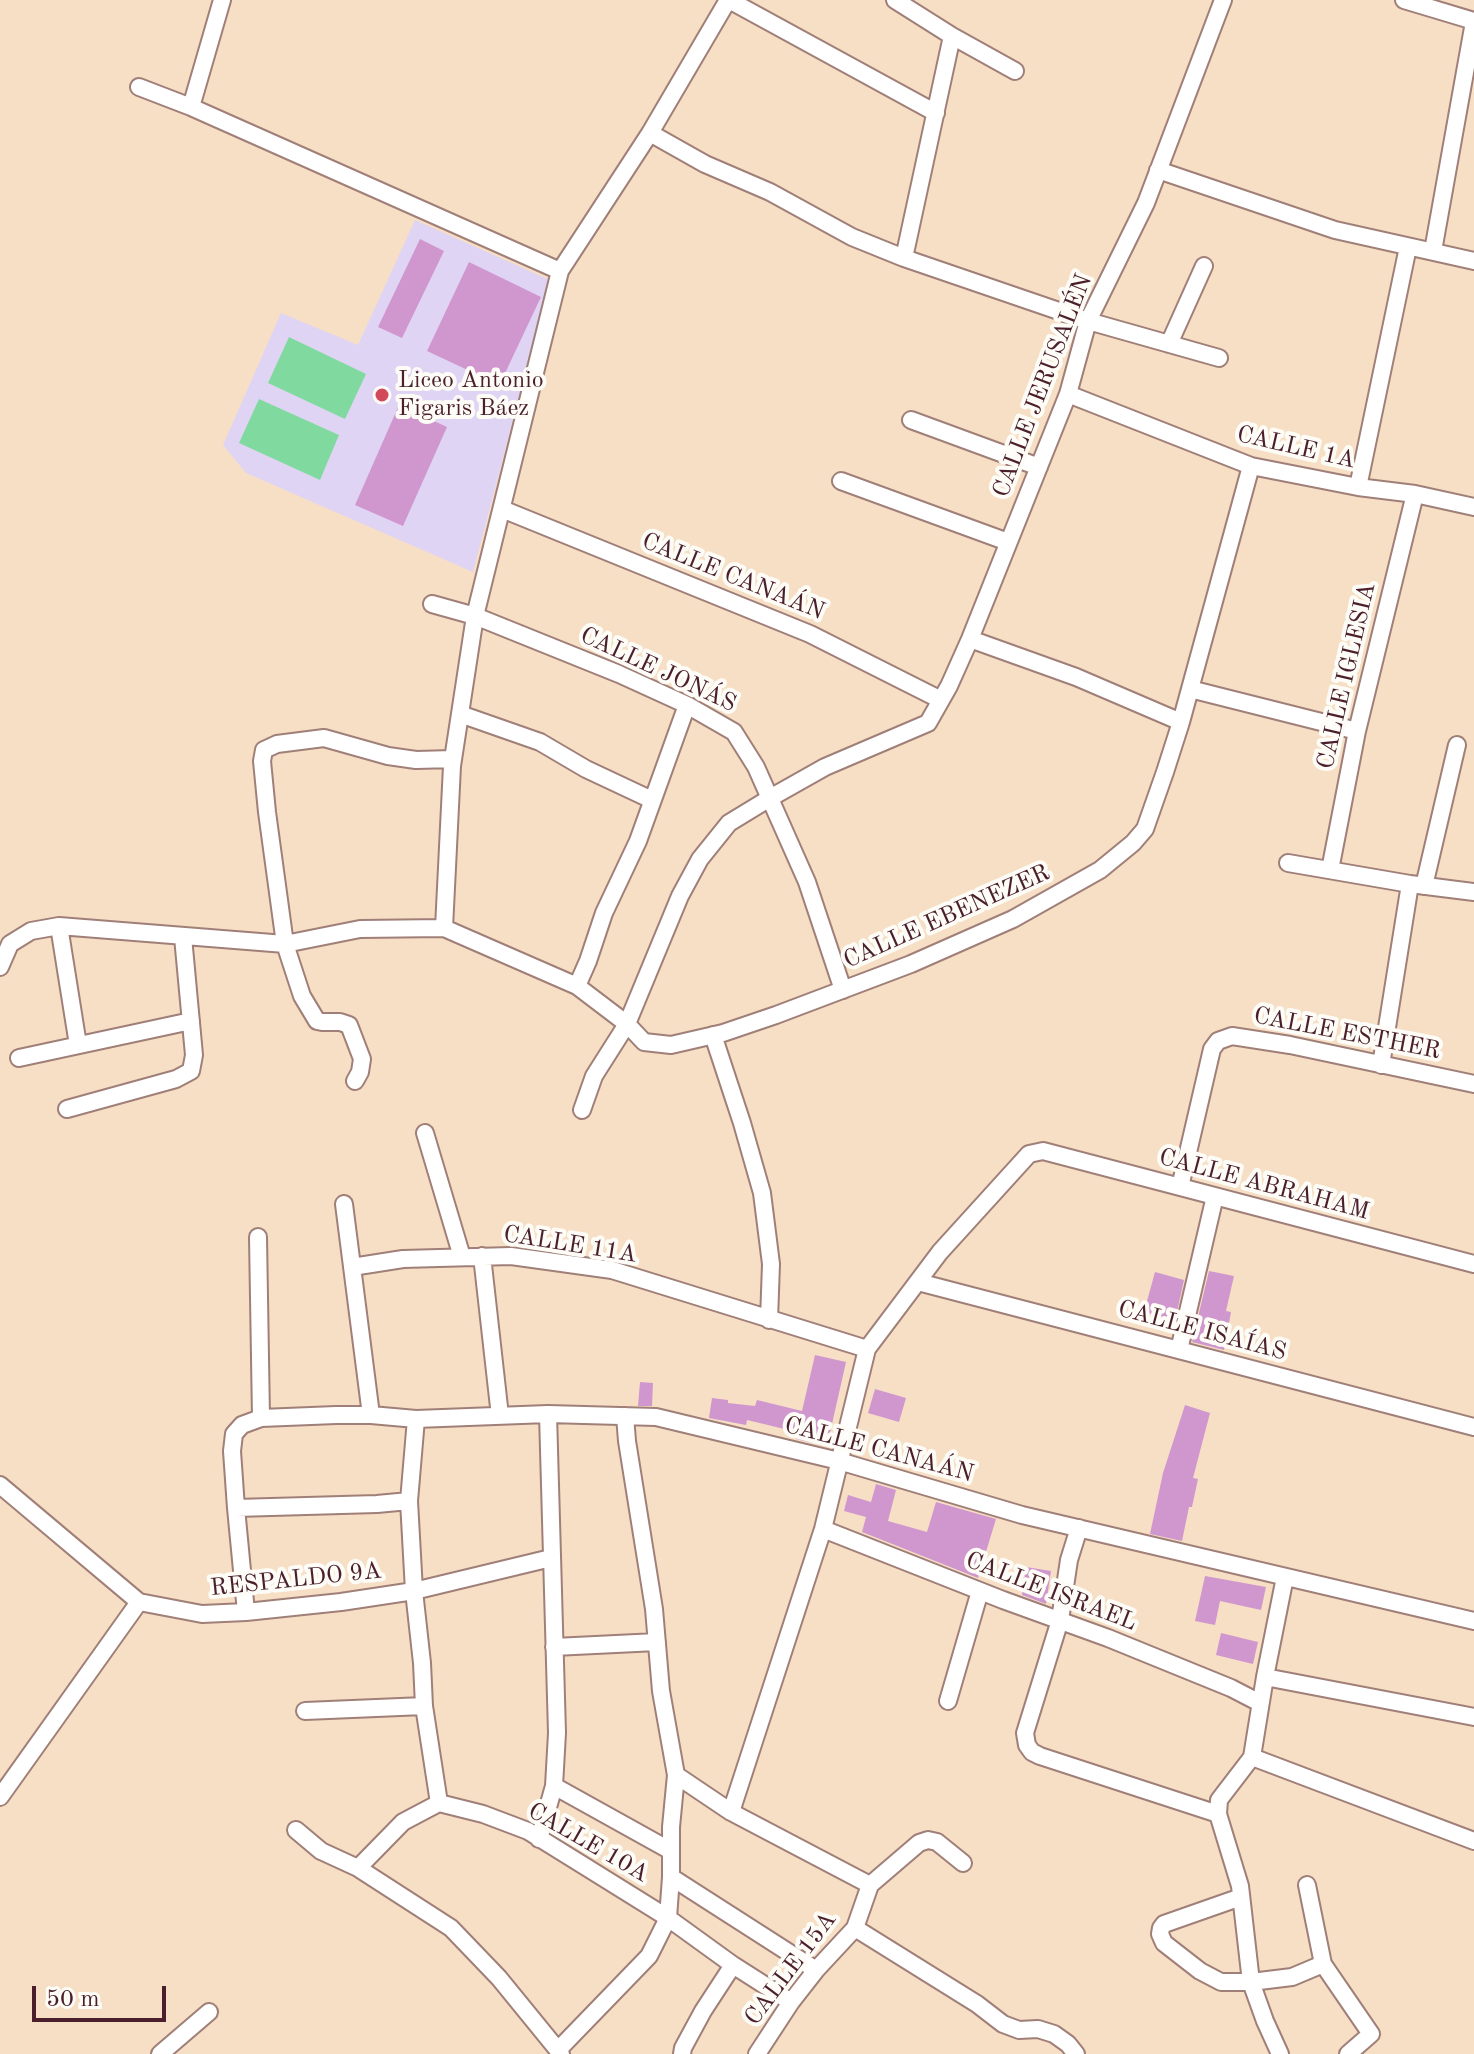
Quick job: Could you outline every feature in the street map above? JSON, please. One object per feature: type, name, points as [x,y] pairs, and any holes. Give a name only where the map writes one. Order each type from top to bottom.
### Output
[{"type":"street","points":[[191,107],[222,0]]},
{"type":"street","points":[[444,928],[453,759],[475,616],[560,271],[650,133],[728,0],[936,113]]},
{"type":"street","points":[[895,0],[1015,71]]},
{"type":"street","name":"CALLE JERUSALÉN","points":[[582,1110],[594,1076],[627,1024],[680,896],[700,859],[729,823],[825,767],[928,723],[970,639],[1068,394],[1088,321],[1146,203],[1223,0]]},
{"type":"street","points":[[1404,0],[1474,22],[1433,251]]},
{"type":"street","points":[[904,258],[952,36]]},
{"type":"street","points":[[139,87],[191,107],[560,271]]},
{"type":"street","points":[[650,133],[705,164],[770,192],[852,237],[904,258],[1088,321],[1219,358]]},
{"type":"street","points":[[1158,170],[1335,230],[1474,261]]},
{"type":"street","points":[[1358,487],[1408,247]]},
{"type":"street","points":[[1169,344],[1204,266]]},
{"type":"street","name":"CALLE 1A","points":[[1068,394],[1251,466],[1474,507]]},
{"type":"street","points":[[911,420],[1039,467]]},
{"type":"street","name":"CALLE EBENEZER","points":[[627,1024],[644,1042],[671,1045],[776,1015],[911,964],[1013,919],[1100,870],[1133,843],[1145,829],[1181,722],[1251,466]]},
{"type":"street","points":[[841,481],[1008,542]]},
{"type":"street","name":"CALLE IGLESIA","points":[[1330,870],[1357,731],[1415,494]]},
{"type":"street","name":"CALLE CANAÁN","points":[[502,509],[810,634],[941,700]]},
{"type":"street","name":"CALLE JONÁS","points":[[432,604],[475,616],[619,674],[687,705],[734,732],[756,767],[807,882],[843,990]]},
{"type":"street","points":[[970,639],[1076,677],[1181,722]]},
{"type":"street","points":[[1190,689],[1357,731]]},
{"type":"street","points":[[577,986],[604,913],[638,841],[687,705]]},
{"type":"street","points":[[460,714],[540,742],[586,769],[652,800]]},
{"type":"street","points":[[355,1081],[362,1059],[349,1025],[317,1021],[302,996],[285,944],[263,774],[264,750],[277,744],[324,738],[388,756],[416,760],[453,759]]},
{"type":"street","points":[[1381,1065],[1417,885],[1457,745]]},
{"type":"street","points":[[1288,863],[1474,892]]},
{"type":"street","points":[[0,967],[10,944],[31,931],[59,926],[285,944],[360,929],[444,928],[577,986],[627,1024]]},
{"type":"street","points":[[59,926],[78,1045]]},
{"type":"street","points":[[67,1109],[176,1079],[191,1071],[194,1055],[183,937]]},
{"type":"street","points":[[19,1058],[191,1021]]},
{"type":"street","points":[[713,1035],[762,1193],[771,1264],[769,1320]]},
{"type":"street","name":"CALLE ESTHER","points":[[1180,1187],[1212,1049],[1218,1041],[1232,1036],[1290,1045],[1474,1084]]},
{"type":"street","points":[[425,1133],[462,1257]]},
{"type":"street","name":"CALLE ABRAHAM","points":[[918,1282],[940,1252],[1020,1163],[1029,1154],[1043,1151],[1474,1264]]},
{"type":"street","points":[[1179,1350],[1215,1196]]},
{"type":"street","points":[[344,1204],[371,1415]]},
{"type":"street","points":[[246,1612],[232,1451],[234,1434],[242,1425],[261,1418],[258,1237]]},
{"type":"street","points":[[482,1256],[500,1416]]},
{"type":"street","name":"CALLE 11A","points":[[352,1267],[403,1259],[511,1256],[612,1270],[867,1349]]},
{"type":"street","points":[[731,1812],[823,1529],[867,1349],[918,1282]]},
{"type":"street","name":"CALLE ISAÍAS","points":[[918,1282],[1474,1427]]},
{"type":"street","points":[[539,1839],[554,1786],[557,1733],[548,1414]]},
{"type":"street","name":"CALLE CANAÁN","points":[[261,1418],[371,1415],[416,1419],[548,1414],[656,1417],[839,1461],[1022,1515],[1474,1621]]},
{"type":"street","points":[[296,1830],[321,1851],[358,1868],[451,1928],[499,1978],[559,2052],[649,1956],[668,1918],[676,1775],[661,1691],[654,1609],[625,1416]]},
{"type":"street","points":[[358,1868],[403,1822],[439,1803],[424,1706],[414,1591],[409,1501],[416,1419]]},
{"type":"street","points":[[0,1485],[139,1602],[0,1797]]},
{"type":"street","points":[[236,1508],[409,1501]]},
{"type":"street","points":[[1079,1528],[1069,1560],[1060,1620],[1025,1733],[1027,1745],[1040,1756],[1218,1814]]},
{"type":"street","name":"CALLE ISRAEL","points":[[823,1529],[1176,1666],[1260,1703]]},
{"type":"street","name":"RESPALDO 9A","points":[[139,1602],[202,1614],[341,1602],[414,1591],[551,1558]]},
{"type":"street","points":[[1280,2054],[1251,1982],[1240,1886],[1218,1814],[1219,1800],[1252,1757],[1285,1577]]},
{"type":"street","points":[[948,1701],[980,1591]]},
{"type":"street","points":[[554,1647],[657,1642]]},
{"type":"street","points":[[1265,1677],[1474,1717]]},
{"type":"street","points":[[305,1711],[424,1706]]},
{"type":"street","points":[[1252,1757],[1474,1841]]},
{"type":"street","points":[[676,1775],[731,1812],[870,1885],[919,1843],[928,1840],[937,1842],[963,1863]]},
{"type":"street","points":[[554,1786],[671,1851]]},
{"type":"street","name":"CALLE 10A","points":[[439,1803],[483,1814],[528,1831],[668,1918],[791,2002]]},
{"type":"street","points":[[671,1877],[816,1970]]},
{"type":"street","name":"CALLE 15A","points":[[757,2054],[791,2002],[855,1928],[870,1885]]},
{"type":"street","points":[[1307,1885],[1323,1964],[1371,2034],[1348,2054]]},
{"type":"street","points":[[1241,1897],[1164,1924],[1160,1934],[1164,1943],[1200,1971],[1221,1982],[1292,1977],[1323,1964]]},
{"type":"street","points":[[855,1928],[977,2004],[1003,2024],[1019,2030],[1038,2029],[1054,2034],[1076,2054]]},
{"type":"street","points":[[682,2054],[703,2011],[733,1965]]},
{"type":"street","points":[[160,2054],[209,2012]]},
{"type":"shaded area","name":"Liceo Antonio Figaris Báez","points":[[415,220],[550,280],[473,572],[246,473],[223,445],[281,313],[358,345]]},
{"type":"green space","points":[[289,337],[366,374],[345,419],[268,383]]},
{"type":"green space","points":[[259,399],[339,435],[320,480],[239,443]]},
{"type":"building","points":[[420,239],[444,251],[402,338],[378,327]]},
{"type":"building","points":[[469,262],[541,297],[498,388],[427,351]]},
{"type":"building","points":[[399,405],[447,427],[403,526],[355,505]]},
{"type":"building","points":[[1209,1271],[1234,1276],[1226,1311],[1231,1312],[1224,1350],[1192,1342]]},
{"type":"building","points":[[1155,1272],[1184,1280],[1175,1321],[1144,1312]]},
{"type":"building","points":[[815,1355],[846,1362],[827,1446],[796,1439],[797,1432],[747,1420],[746,1425],[709,1418],[712,1398],[755,1406],[757,1400],[802,1411]]},
{"type":"building","points":[[640,1382],[653,1383],[652,1406],[638,1406]]},
{"type":"building","points":[[875,1389],[906,1398],[899,1422],[868,1413]]},
{"type":"building","points":[[1185,1405],[1210,1413],[1193,1478],[1198,1479],[1182,1541],[1150,1534],[1163,1473]]},
{"type":"building","points":[[876,1484],[896,1490],[888,1521],[927,1532],[936,1502],[996,1519],[978,1578],[862,1532],[866,1517],[844,1511],[848,1495],[871,1502]]},
{"type":"building","points":[[1026,1567],[1051,1571],[1046,1604],[1022,1595]]},
{"type":"building","points":[[1205,1576],[1266,1587],[1261,1610],[1220,1601],[1215,1625],[1195,1621]]},
{"type":"building","points":[[1221,1633],[1258,1642],[1253,1664],[1216,1655]]},
{"type":"place","name":"Liceo Antonio Figaris Báez","points":[[382,395]]}]
